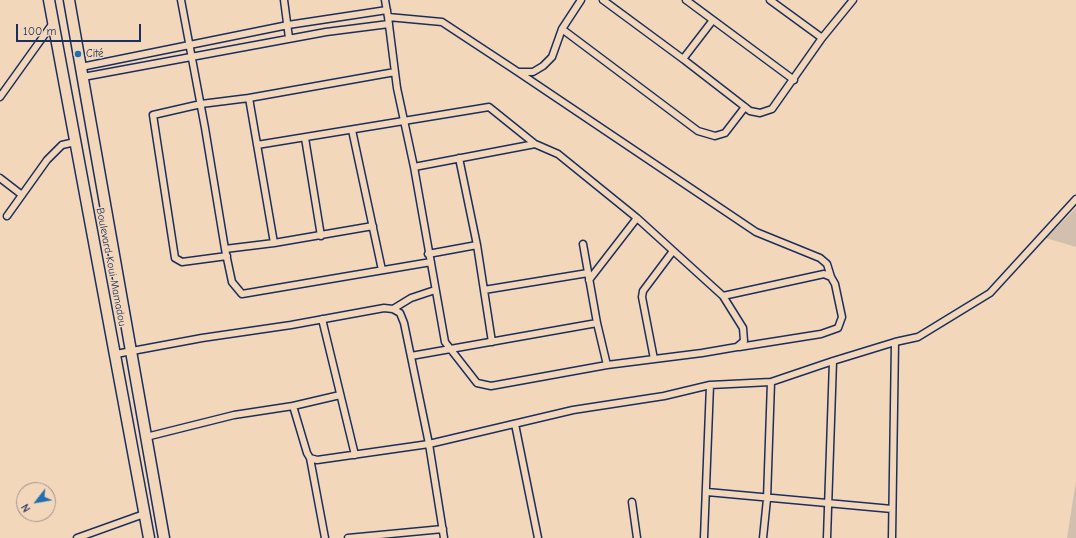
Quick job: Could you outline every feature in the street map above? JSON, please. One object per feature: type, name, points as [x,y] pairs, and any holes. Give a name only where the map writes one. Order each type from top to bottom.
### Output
[{"type":"main road","name":"Boulevard Koui Mamadou","points":[[49,0],[149,538]]},
{"type":"main road","name":"Boulevard Koui Mamadou","points":[[69,0],[164,538]]},
{"type":"street","points":[[181,0],[201,104],[225,249],[232,282],[242,294],[431,262]]},
{"type":"street","points":[[284,0],[289,38]]},
{"type":"street","points":[[82,72],[192,57],[289,38],[389,21],[442,22],[756,232],[820,258],[827,264],[835,284],[842,317],[838,328],[821,334],[607,365],[491,386],[477,383],[445,342],[431,262],[428,254],[414,167],[395,72],[389,21],[385,0]]},
{"type":"street","points":[[518,72],[533,72],[543,66],[552,57],[562,29],[581,0]]},
{"type":"street","points":[[603,0],[750,111],[760,113],[772,109],[794,80],[822,38],[853,0]]},
{"type":"street","points":[[686,0],[794,80]]},
{"type":"street","points":[[770,0],[822,38]]},
{"type":"street","points":[[82,72],[190,43],[288,25],[387,10]]},
{"type":"street","points":[[683,59],[713,20]]},
{"type":"street","points":[[0,96],[53,23]]},
{"type":"street","points":[[562,29],[698,131],[715,136],[725,132],[745,107]]},
{"type":"street","points":[[227,256],[182,262],[175,258],[153,115],[201,104],[250,98],[395,72]]},
{"type":"street","points":[[250,98],[274,243]]},
{"type":"street","points":[[257,145],[404,120],[489,108],[535,144],[558,154],[637,218],[723,296],[743,328],[744,341],[737,347]]},
{"type":"street","points":[[352,130],[382,270]]},
{"type":"street","points":[[305,138],[321,236]]},
{"type":"street","points":[[7,216],[47,160],[62,145],[75,142]]},
{"type":"street","points":[[414,167],[535,144]]},
{"type":"street","points":[[459,158],[477,245],[492,342]]},
{"type":"street","points":[[0,178],[22,195]]},
{"type":"street","points":[[310,458],[317,460],[428,444],[573,410],[664,396],[710,385],[771,382],[833,360],[918,337],[990,293],[1076,199]]},
{"type":"street","points":[[589,280],[637,218]]},
{"type":"street","points":[[225,249],[321,236],[373,226]]},
{"type":"street","points":[[583,244],[597,323],[607,365]]},
{"type":"street","points":[[428,254],[477,245]]},
{"type":"street","points":[[654,359],[642,297],[643,291],[673,251]]},
{"type":"street","points":[[484,290],[588,273]]},
{"type":"street","points":[[723,296],[824,274],[831,277]]},
{"type":"street","points":[[116,354],[202,338],[384,308],[393,308],[411,298],[435,290]]},
{"type":"street","points":[[393,308],[400,313],[404,323],[412,356],[444,538]]},
{"type":"street","points":[[322,319],[355,455]]},
{"type":"street","points":[[412,356],[597,323]]},
{"type":"street","points":[[892,538],[896,342]]},
{"type":"street","points":[[828,538],[833,360]]},
{"type":"street","points":[[763,538],[767,499],[771,382]]},
{"type":"street","points":[[704,538],[710,385]]},
{"type":"street","points":[[146,437],[234,415],[293,406],[340,395]]},
{"type":"street","points":[[293,406],[307,453],[310,458],[325,538]]},
{"type":"street","points":[[515,424],[538,538]]},
{"type":"street","points":[[707,492],[767,499],[892,509]]},
{"type":"street","points":[[632,502],[637,538]]},
{"type":"street","points":[[78,538],[144,514]]},
{"type":"street","points":[[348,538],[443,529]]},
{"type":"shaded area","points":[[1076,208],[1076,247],[1046,238]]},
{"type":"shaded area","points":[[1076,481],[1076,538],[1067,538]]},
{"type":"place","name":"Cité","points":[[78,54]]}]
